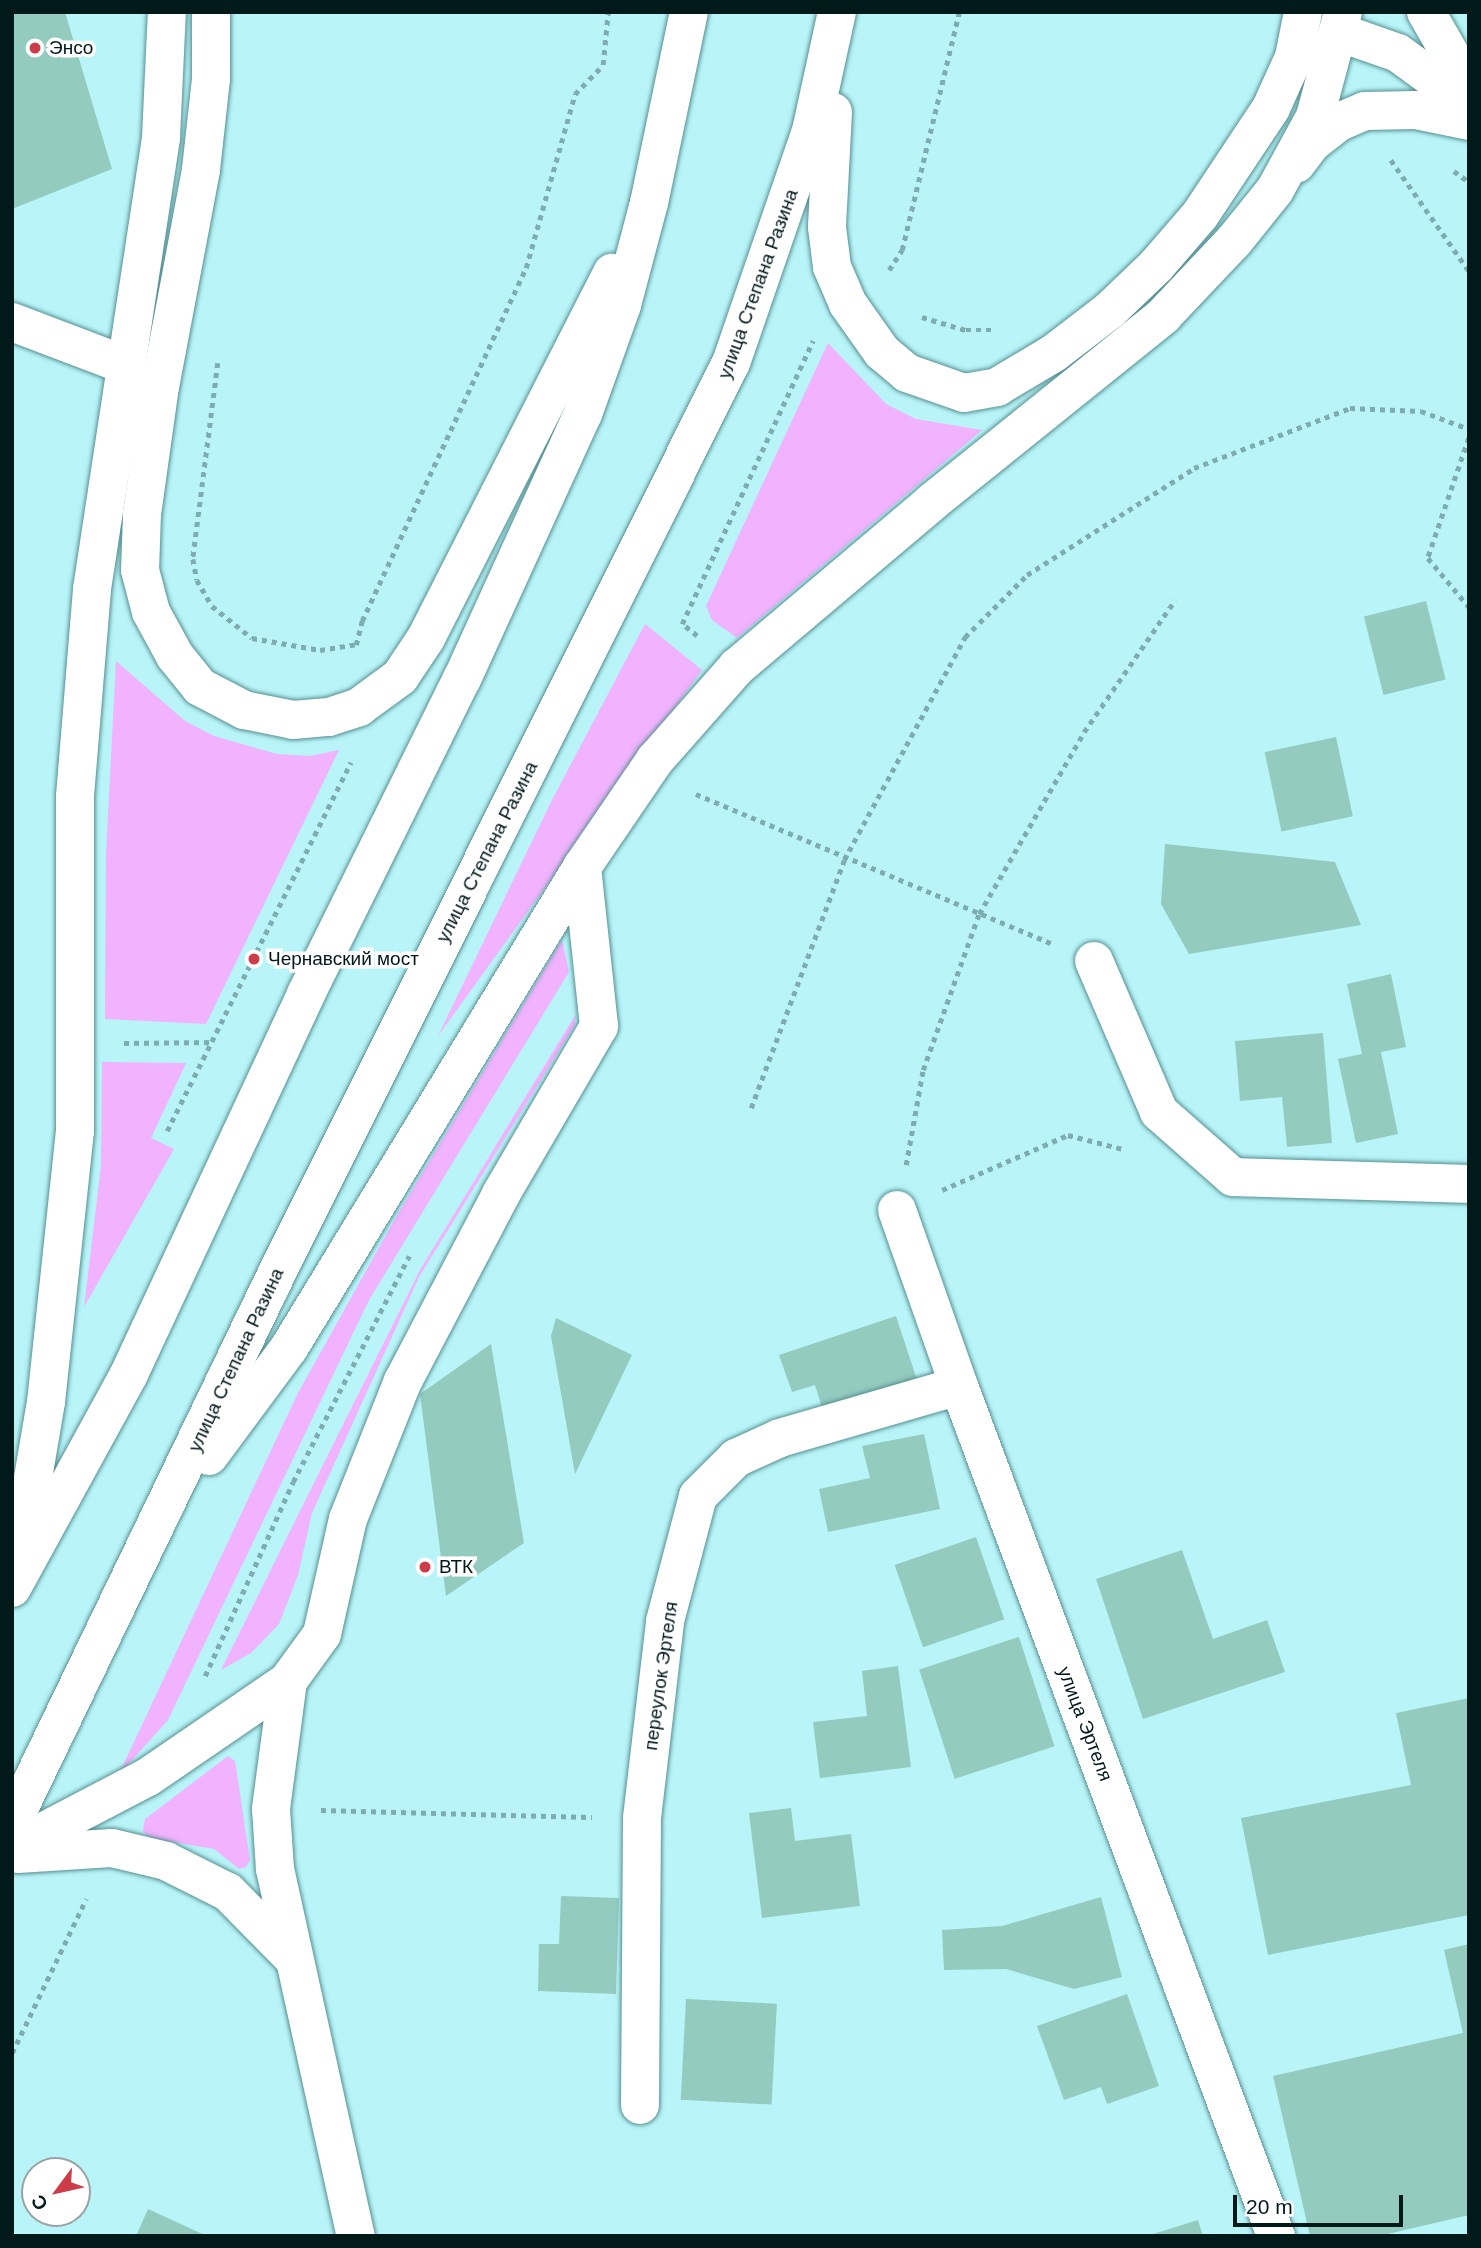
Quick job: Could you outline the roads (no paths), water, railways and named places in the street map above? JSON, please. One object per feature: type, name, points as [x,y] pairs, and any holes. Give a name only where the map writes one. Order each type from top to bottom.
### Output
[{"type":"main road","points":[[13,1585],[46,1402],[75,1131],[75,796],[92,589],[161,137],[167,12]]},
{"type":"main road","points":[[211,12],[211,79],[201,170],[160,386],[142,514],[140,570],[151,612],[175,656],[200,687],[244,710],[293,720],[329,717],[359,707],[400,677],[426,638],[649,203]]},
{"type":"main road","points":[[838,12],[827,227],[832,267],[848,304],[882,352],[907,373],[964,393],[997,387],[1054,354],[1156,266],[1237,166],[1264,120],[1294,57],[1302,19],[1342,23],[1415,62],[1469,105]]},
{"type":"main road","name":"улица Степана Разина","points":[[12,1823],[162,1520],[275,1277],[731,363],[811,131],[838,12]]},
{"type":"main road","points":[[1426,12],[1469,87]]},
{"type":"main road","points":[[1275,190],[1315,117],[1342,23]]},
{"type":"main road","points":[[13,1585],[130,1374],[306,994],[530,533],[592,390],[622,305],[649,203],[687,29]]},
{"type":"main road","points":[[162,1520],[289,1348],[582,867],[655,760],[737,667],[922,510],[1163,316],[1275,190],[1312,143],[1339,122],[1365,111],[1403,109],[1469,121]]},
{"type":"main road","points":[[12,322],[125,365]]},
{"type":"main road","points":[[12,1848],[148,1777],[288,1681],[321,1634],[348,1519],[403,1381],[500,1195],[599,1026],[582,867]]},
{"type":"main road","points":[[1094,961],[1159,1112],[1233,1177],[1469,1184]]},
{"type":"main road","name":"улица Эртеля","points":[[897,1210],[958,1386],[1276,2236]]},
{"type":"main road","name":"переулок Эртеля","points":[[640,2105],[642,1818],[665,1622],[698,1496],[736,1458],[780,1438],[958,1386]]},
{"type":"main road","points":[[288,1681],[271,1809],[275,1869],[356,2236]]},
{"type":"main road","points":[[12,1855],[113,1848],[166,1861],[228,1892],[293,1958]]},
{"type":"place","name":"Энсо","points":[[35,48]]},
{"type":"place","name":"Чернавский мост","points":[[254,959]]},
{"type":"place","name":"ВТК","points":[[425,1567]]}]
